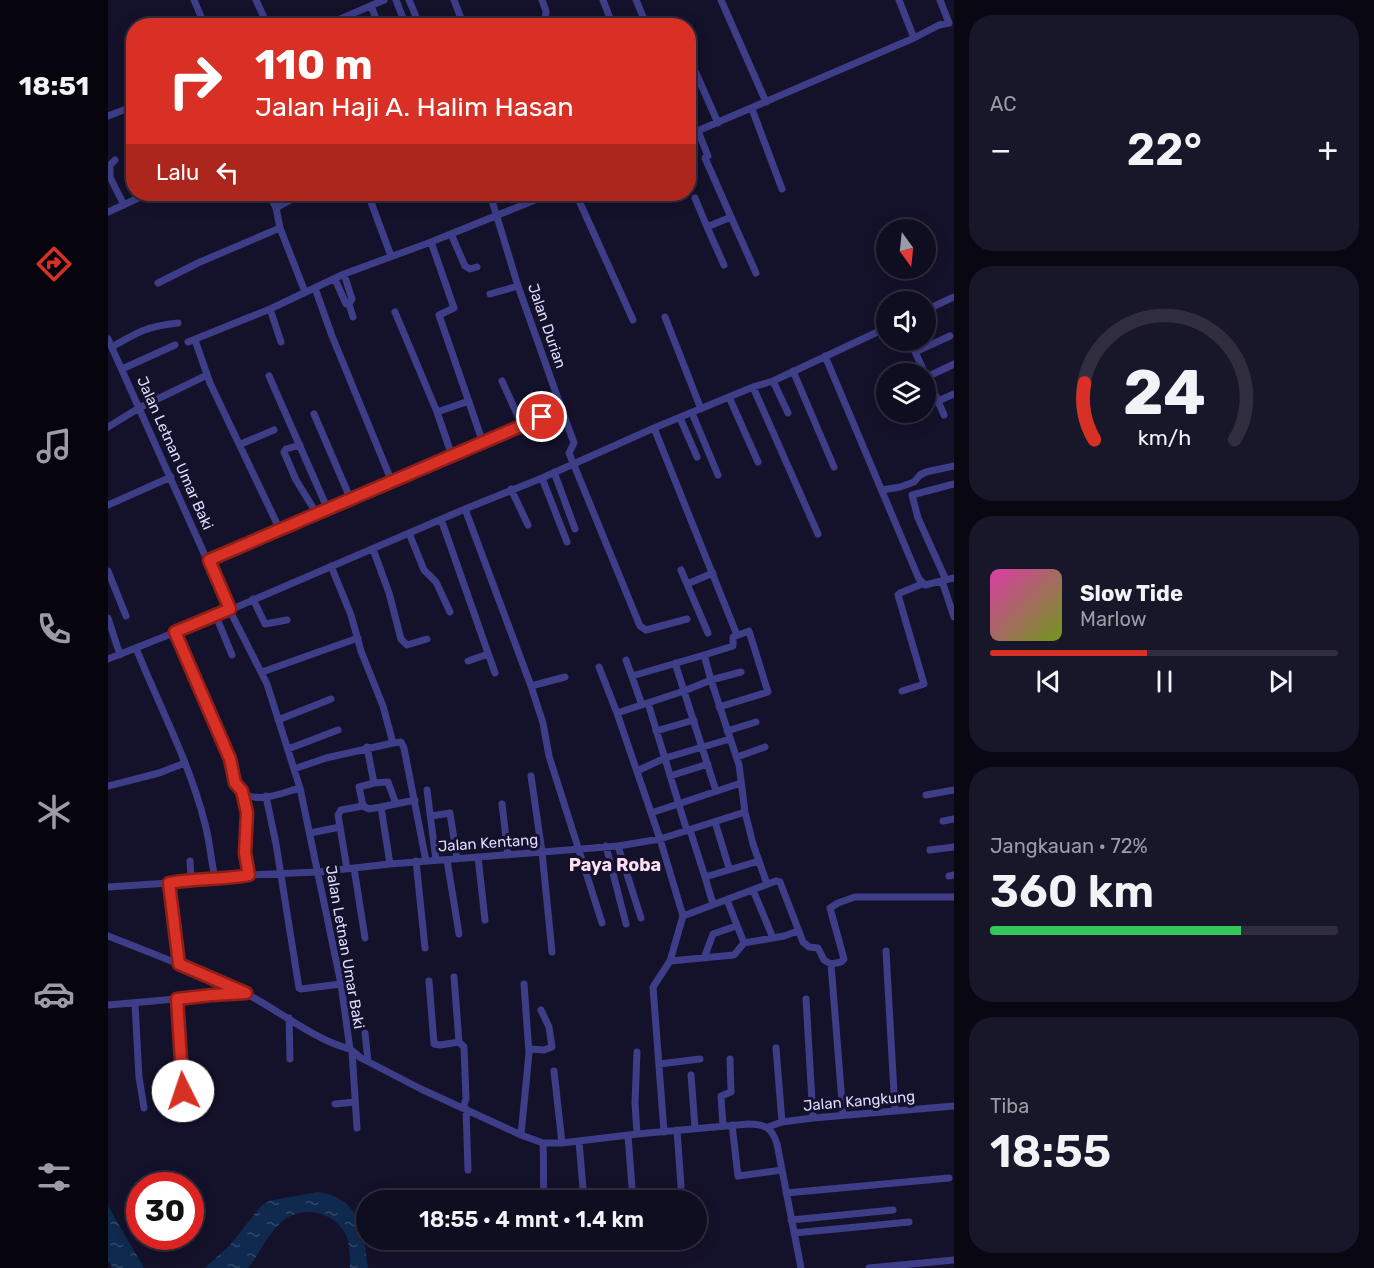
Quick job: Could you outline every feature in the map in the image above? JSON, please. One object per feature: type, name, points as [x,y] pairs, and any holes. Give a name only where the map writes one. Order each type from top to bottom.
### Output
[{"type":"street","points":[[194,0],[202,18]]},
{"type":"street","points":[[256,0],[264,18]]},
{"type":"street","points":[[396,0],[402,18]]},
{"type":"street","points":[[409,0],[415,18]]},
{"type":"street","points":[[454,0],[461,18]]},
{"type":"street","points":[[542,0],[546,18]]},
{"type":"street","points":[[603,0],[611,18]]},
{"type":"street","points":[[636,0],[644,18]]},
{"type":"street","points":[[721,0],[766,102]]},
{"type":"street","points":[[899,0],[914,38]]},
{"type":"street","points":[[756,273],[705,158],[708,156],[698,131],[914,38],[939,25],[952,25],[940,0]]},
{"type":"street","points":[[347,18],[380,1]]},
{"type":"street","points":[[371,6],[376,18]]},
{"type":"street","points":[[696,73],[718,123]]},
{"type":"street","points":[[108,116],[126,109]]},
{"type":"street","points":[[752,109],[782,189]]},
{"type":"street","points":[[115,160],[110,165],[109,173],[124,205]]},
{"type":"street","points":[[696,200],[724,265]]},
{"type":"street","points":[[108,212],[132,201]]},
{"type":"street","points":[[272,201],[280,228],[305,292]]},
{"type":"street","points":[[276,208],[289,201]]},
{"type":"street","points":[[371,201],[391,256]]},
{"type":"street","name":"Jalan Durian","points":[[492,201],[518,286],[574,442],[569,452],[641,627],[646,630],[687,619]]},
{"type":"street","points":[[280,530],[192,341],[270,309],[344,274],[451,234],[521,201]]},
{"type":"street","points":[[579,201],[633,320]]},
{"type":"street","points":[[707,227],[731,217]]},
{"type":"street","points":[[158,283],[200,262],[280,228]]},
{"type":"street","points":[[451,234],[465,266],[470,269],[477,267]]},
{"type":"street","points":[[431,242],[454,308],[439,315],[483,443]]},
{"type":"street","points":[[344,274],[352,299],[349,304]]},
{"type":"street","points":[[335,279],[346,304],[349,304],[353,317]]},
{"type":"street","points":[[490,294],[518,286]]},
{"type":"street","points":[[315,288],[332,336],[392,482]]},
{"type":"street","points":[[936,305],[954,297]]},
{"type":"street","points":[[270,309],[281,342]]},
{"type":"street","points":[[395,312],[437,412],[452,456]]},
{"type":"street","points":[[665,317],[701,409]]},
{"type":"street","points":[[112,347],[141,330],[178,323]]},
{"type":"street","points":[[108,659],[216,616],[654,428],[773,381],[876,333]]},
{"type":"street","points":[[920,363],[915,352],[950,336]]},
{"type":"street","name":"Jalan Letnan Umar Baki","points":[[108,339],[230,609],[262,672],[300,788],[341,984],[351,1050],[421,1089],[520,1135],[543,1143],[579,1142],[732,1125],[762,1124],[768,1127]]},
{"type":"street","points":[[122,369],[175,345]]},
{"type":"street","points":[[825,356],[922,584]]},
{"type":"street","points":[[936,371],[954,364]]},
{"type":"street","points":[[794,371],[834,467]]},
{"type":"street","points":[[108,427],[139,408],[207,375]]},
{"type":"street","points":[[269,376],[328,510]]},
{"type":"street","points":[[502,381],[522,425]]},
{"type":"street","points":[[773,381],[788,413]]},
{"type":"street","points":[[753,387],[818,534]]},
{"type":"street","points":[[938,401],[954,394]]},
{"type":"street","points":[[729,397],[758,462]]},
{"type":"street","points":[[936,397],[944,415]]},
{"type":"street","points":[[437,412],[469,401]]},
{"type":"street","points":[[209,560],[522,425],[562,410]]},
{"type":"street","points":[[692,413],[718,475]]},
{"type":"street","points":[[314,414],[351,500]]},
{"type":"street","points":[[680,418],[697,458]]},
{"type":"street","points":[[654,428],[737,634]]},
{"type":"street","points":[[241,444],[274,430]]},
{"type":"street","points":[[300,445],[286,449],[284,452],[296,480],[317,514]]},
{"type":"street","points":[[882,490],[900,487],[914,482],[926,472],[954,465]]},
{"type":"street","points":[[554,472],[574,529]]},
{"type":"street","points":[[108,505],[171,477]]},
{"type":"street","points":[[542,478],[567,542]]},
{"type":"street","points":[[954,484],[912,495],[918,518],[944,581],[954,617]]},
{"type":"street","points":[[511,489],[528,525]]},
{"type":"street","points":[[465,508],[531,686],[543,723],[549,756],[602,922]]},
{"type":"street","points":[[441,519],[495,673]]},
{"type":"street","points":[[409,533],[424,570],[436,582],[450,612]]},
{"type":"street","points":[[373,549],[389,593],[401,639],[407,645],[427,639]]},
{"type":"street","points":[[331,566],[383,706],[393,743]]},
{"type":"street","points":[[681,570],[708,633]]},
{"type":"street","points":[[108,571],[126,616]]},
{"type":"street","points":[[687,584],[713,573]]},
{"type":"street","points":[[902,691],[924,684],[898,595],[922,584],[929,585],[954,578]]},
{"type":"street","points":[[253,599],[265,624],[287,620]]},
{"type":"street","points":[[216,616],[232,655]]},
{"type":"street","points":[[108,618],[120,655]]},
{"type":"street","points":[[632,676],[733,646],[732,639],[737,634],[749,631],[768,692],[719,707]]},
{"type":"street","points":[[175,632],[230,759],[235,783],[249,796],[266,796],[300,788]]},
{"type":"street","points":[[262,672],[358,638]]},
{"type":"street","points":[[108,648],[117,645]]},
{"type":"street","points":[[136,648],[185,763],[205,822],[215,879]]},
{"type":"street","points":[[468,661],[488,654]]},
{"type":"street","points":[[704,655],[737,757],[745,812],[767,884]]},
{"type":"street","points":[[626,660],[656,731],[713,904]]},
{"type":"street","points":[[675,663],[716,791]]},
{"type":"street","points":[[598,667],[637,771],[683,916],[670,961],[653,987],[664,1132]]},
{"type":"street","points":[[617,713],[684,692],[711,680],[741,672]]},
{"type":"street","points":[[531,686],[565,677]]},
{"type":"street","points":[[278,720],[331,699]]},
{"type":"street","points":[[656,731],[694,720]]},
{"type":"street","points":[[727,731],[756,722]]},
{"type":"street","points":[[288,749],[338,730]]},
{"type":"street","points":[[637,771],[665,758],[730,739]]},
{"type":"street","points":[[294,769],[367,747],[401,742],[426,861]]},
{"type":"street","points":[[367,747],[374,783]]},
{"type":"street","points":[[737,757],[765,747]]},
{"type":"street","points":[[108,786],[159,773],[185,763]]},
{"type":"street","points":[[670,776],[708,764]]},
{"type":"street","points":[[531,776],[542,852],[552,952]]},
{"type":"street","points":[[363,806],[359,788],[374,783],[388,782],[396,804]]},
{"type":"street","points":[[651,813],[741,783]]},
{"type":"street","points":[[426,790],[436,860]]},
{"type":"street","points":[[926,795],[954,790]]},
{"type":"street","points":[[242,791],[247,813],[245,853],[249,875]]},
{"type":"street","points":[[266,796],[299,988],[341,984]]},
{"type":"street","points":[[365,938],[338,815],[341,810],[363,806],[369,809],[415,800]]},
{"type":"street","points":[[502,804],[508,855]]},
{"type":"street","points":[[381,807],[390,864]]},
{"type":"street","name":"Jalan Kentang","points":[[108,887],[169,883],[192,879],[318,872],[416,861],[618,846],[660,839],[745,812]]},
{"type":"street","points":[[430,816],[450,813],[457,859]]},
{"type":"street","points":[[943,820],[954,819]]},
{"type":"street","points":[[715,822],[729,868]]},
{"type":"street","points":[[310,833],[340,827]]},
{"type":"street","points":[[606,846],[626,924]]},
{"type":"street","points":[[618,846],[641,918]]},
{"type":"street","points":[[930,850],[954,848]]},
{"type":"street","points":[[478,857],[485,920]]},
{"type":"street","points":[[447,860],[459,934]]},
{"type":"street","points":[[190,861],[192,879]]},
{"type":"street","points":[[416,861],[426,948]]},
{"type":"street","points":[[705,877],[729,868],[759,861]]},
{"type":"street","points":[[683,916],[767,884],[780,882],[803,942],[818,948],[824,960],[831,964],[844,959],[830,908],[833,905],[847,899],[861,897],[954,897]]},
{"type":"street","points":[[169,883],[179,964]]},
{"type":"street","points":[[753,890],[773,938]]},
{"type":"street","points":[[727,900],[744,943]]},
{"type":"street","points":[[704,958],[713,934],[736,926]]},
{"type":"street","points":[[670,961],[734,956],[744,943],[798,931]]},
{"type":"street","points":[[108,936],[246,993],[329,1041],[351,1050],[357,1128]]},
{"type":"street","points":[[886,951],[895,1111]]},
{"type":"street","points":[[831,964],[843,1115]]},
{"type":"street","points":[[454,977],[459,1042],[464,1047],[466,1099],[464,1108],[468,1170]]},
{"type":"street","points":[[429,981],[434,1044],[459,1042]]},
{"type":"street","points":[[520,1135],[529,1049],[524,984]]},
{"type":"street","points":[[108,1005],[246,993]]},
{"type":"street","points":[[177,999],[183,1091]]},
{"type":"street","points":[[806,999],[813,1118]]},
{"type":"street","points":[[135,1004],[139,1077],[144,1108]]},
{"type":"street","points":[[529,1049],[544,1050],[552,1047],[549,1027],[541,1010]]},
{"type":"street","points":[[289,1018],[290,1059]]},
{"type":"street","points":[[365,1033],[368,1061]]},
{"type":"street","points":[[776,1048],[782,1122]]},
{"type":"street","points":[[637,1052],[635,1103],[637,1134]]},
{"type":"street","points":[[659,1064],[700,1059]]},
{"type":"street","points":[[723,1126],[721,1096],[731,1092],[730,1059]]},
{"type":"street","points":[[554,1071],[562,1143]]},
{"type":"street","points":[[691,1075],[695,1128]]},
{"type":"street","points":[[336,1104],[355,1102]]},
{"type":"street","name":"Jalan Kangkung","points":[[768,1127],[782,1122],[813,1118],[954,1106]]},
{"type":"street","points":[[732,1125],[738,1176],[782,1170]]},
{"type":"street","points":[[768,1127],[774,1134],[801,1268]]},
{"type":"street","points":[[677,1130],[681,1186]]},
{"type":"street","points":[[628,1136],[632,1190]]},
{"type":"street","points":[[579,1142],[583,1190]]},
{"type":"street","points":[[543,1143],[544,1190]]},
{"type":"street","points":[[786,1192],[949,1178]]},
{"type":"street","points":[[791,1220],[893,1210]]},
{"type":"street","points":[[794,1233],[909,1222]]},
{"type":"street","points":[[869,1268],[954,1260]]},
{"type":"water","points":[[317,1192],[343,1201],[356,1216],[356,1250],[365,1250],[368,1268],[350,1268],[346,1235],[335,1221],[319,1214],[302,1212],[279,1224],[248,1268],[205,1268],[230,1245],[261,1206],[269,1201]]},
{"type":"water","points":[[108,1206],[126,1237],[126,1250],[134,1250],[144,1268],[113,1268],[108,1260]]},
{"type":"district","name":"Paya Roba","points":[[615,865]]},
{"type":"route","points":[[183,1091],[177,999],[246,993],[179,964],[169,883],[249,875],[245,853],[247,813],[242,791],[235,783],[230,759],[175,632],[230,609],[209,560],[542,417]]}]
